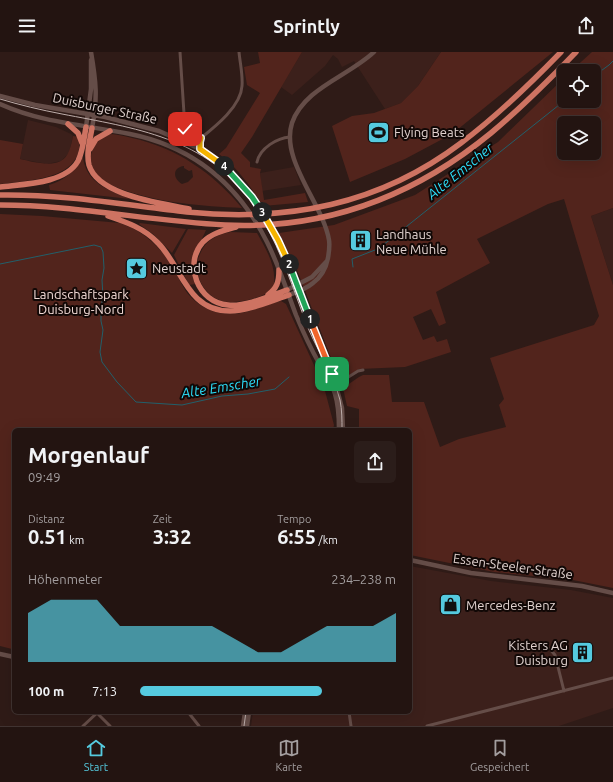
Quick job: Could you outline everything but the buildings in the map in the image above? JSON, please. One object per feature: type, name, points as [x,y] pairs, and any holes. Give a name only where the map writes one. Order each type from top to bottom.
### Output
[{"type":"highway","points":[[0,195],[62,197],[215,214],[270,214],[321,207],[367,194],[400,180],[434,162],[460,144],[486,123],[561,52]]},
{"type":"highway","points":[[0,205],[51,207],[183,222],[242,225],[277,224],[325,217],[386,198],[422,180],[449,164],[467,152],[506,120],[576,52]]},
{"type":"highway","points":[[68,124],[78,133],[83,146]]},
{"type":"highway","points":[[0,187],[44,181],[61,176],[72,168],[77,161],[83,146],[86,127]]},
{"type":"highway","points":[[92,128],[88,153],[90,165],[95,176],[101,182],[109,187],[138,198],[189,210]]},
{"type":"highway","points":[[88,153],[96,139],[110,131]]},
{"type":"highway","points":[[94,211],[132,224],[152,237],[165,250],[192,295],[210,307],[229,311],[241,310],[288,293]]},
{"type":"highway","points":[[242,225],[219,232],[204,242],[197,251],[194,259],[195,276],[197,283],[203,292],[218,303],[227,305],[238,305],[266,297],[288,293]]},
{"type":"highway","points":[[266,297],[277,286],[279,280],[279,270]]},
{"type":"main road","points":[[288,293],[314,283],[326,268],[330,246],[328,235],[291,149],[290,137],[292,122],[298,111],[307,100],[320,89],[359,64],[374,52]]},
{"type":"main road","points":[[86,127],[91,89],[91,53]]},
{"type":"main road","points":[[91,53],[96,85],[95,115],[92,128]]},
{"type":"main road","name":"Duisburger Straße","points":[[0,96],[35,105],[95,115],[149,127],[200,149],[217,160],[239,181],[258,206],[278,240],[299,288],[334,386]]},
{"type":"main road","name":"Duisburger Straße","points":[[0,104],[39,118],[148,138],[176,148],[205,166],[233,190],[244,203],[267,242],[302,331],[334,386]]},
{"type":"main road","points":[[334,386],[338,408],[339,428]]},
{"type":"main road","points":[[334,386],[342,408],[343,428]]},
{"type":"main road","name":"Essen-Steeler-Straße","points":[[412,560],[471,573],[582,586],[613,593]]},
{"type":"main road","points":[[0,654],[12,657]]},
{"type":"main road","points":[[243,726],[245,714]]},
{"type":"main road","points":[[247,726],[249,714]]},
{"type":"street","points":[[180,52],[185,129],[191,138],[201,138]]},
{"type":"street","points":[[200,149],[201,138],[235,105],[240,95],[243,84],[238,52]]},
{"type":"street","points":[[175,137],[182,133],[185,129]]},
{"type":"street","points":[[257,162],[260,156],[272,143],[282,138],[290,137]]},
{"type":"street","points":[[334,386],[358,371],[363,370]]},
{"type":"street","points":[[549,648],[555,656],[564,691]]},
{"type":"street","points":[[427,726],[613,678]]},
{"type":"street","points":[[83,726],[95,714]]},
{"type":"street","points":[[97,714],[110,726]]},
{"type":"street","points":[[190,714],[199,726]]},
{"type":"street","points":[[349,714],[351,726]]},
{"type":"shaded area","points":[[302,52],[441,52],[418,86],[401,103],[385,109],[354,61],[342,67],[338,59],[333,55],[325,66],[292,95],[281,87]]},
{"type":"shaded area","points":[[28,120],[56,127],[73,136],[69,153],[61,161],[47,164],[20,159]]},
{"type":"shaded area","points":[[294,167],[301,185],[262,191],[260,173]]},
{"type":"shaded area","points":[[613,208],[613,285],[591,216]]},
{"type":"shaded area","points":[[412,566],[491,581],[571,590],[613,598],[613,708],[559,726],[251,726],[253,714],[412,714]]},
{"type":"green space","points":[[258,52],[302,52],[241,153],[250,162],[250,167],[261,169],[260,173],[264,200],[305,193],[308,202],[263,206],[254,192],[232,165],[219,154],[226,148],[260,93],[247,85],[244,67],[260,63]]},
{"type":"green space","points":[[441,52],[553,52],[452,134],[405,159],[350,182],[332,126],[352,116],[374,113],[401,103],[418,86]]},
{"type":"green space","points":[[592,52],[613,52],[613,208],[591,216],[613,285],[613,588],[573,580],[494,572],[412,555],[412,428],[359,428],[359,409],[347,406],[343,388],[363,375],[389,375],[392,402],[424,402],[440,447],[459,439],[506,427],[499,405],[504,399],[490,358],[594,325],[599,316],[564,199],[548,204],[477,239],[490,263],[436,292],[446,323],[439,326],[431,309],[413,317],[423,340],[434,336],[437,342],[447,339],[451,352],[405,367],[359,369],[340,381],[297,270],[279,233],[334,225],[415,195],[498,142],[557,85],[557,108],[601,108],[601,64],[579,64]]},
{"type":"green space","points":[[107,134],[129,137],[148,142],[179,155],[206,173],[231,195],[242,208],[165,201],[135,194],[108,184],[96,173],[91,161],[93,149],[97,142]],"holes":[[[184,166],[184,168],[189,171],[192,170],[193,177],[188,182],[182,184],[175,176],[175,173],[178,168]]]},
{"type":"green space","points":[[73,136],[79,137],[79,151],[73,162],[64,170],[39,179],[0,184],[0,140],[23,144],[20,159],[48,164],[60,161],[66,157],[70,149]]},
{"type":"green space","points":[[81,158],[83,158],[85,167],[94,180],[107,189],[130,199],[50,190],[49,185],[60,181],[68,175]]},
{"type":"green space","name":"Landschaftspark Duisburg-Nord","points":[[0,214],[42,216],[120,223],[126,225],[143,234],[166,256],[192,299],[204,307],[216,312],[223,314],[237,314],[281,301],[286,304],[324,387],[334,425],[333,428],[12,428],[12,649],[0,646]]},
{"type":"green space","points":[[139,224],[186,229],[172,253],[153,234]]},
{"type":"green space","points":[[188,229],[206,230],[193,256],[191,268],[195,284],[189,285],[174,255]]},
{"type":"green space","points":[[231,232],[257,233],[270,257],[274,284],[272,289],[262,296],[247,300],[228,302],[218,300],[203,287],[197,269],[197,263],[202,249],[216,236]]},
{"type":"waterway","name":"Alte Emscher","points":[[601,71],[613,61]]},
{"type":"waterway","name":"Alte Emscher","points":[[353,267],[352,259],[375,250],[387,242],[557,107]]},
{"type":"waterway","name":"Alte Emscher","points":[[0,264],[94,245],[101,247],[103,252],[104,268],[102,280],[103,297],[101,307],[101,321],[103,330],[100,352],[102,362],[117,382],[136,402],[182,405],[222,396],[248,394],[275,389],[289,377]]},
{"type":"tram line","points":[[0,99],[46,111],[142,131],[167,139],[191,150],[214,164],[235,181],[262,217],[276,246],[309,330],[337,390],[340,400],[342,428]]},
{"type":"tram line","points":[[244,726],[246,714]]},
{"type":"place","name":"Flying Beats","points":[[379,132]]},
{"type":"place","name":"Landhaus Neue Mühle","points":[[360,241]]},
{"type":"place","name":"Neustadt","points":[[136,268]]},
{"type":"place","name":"Mercedes-Benz","points":[[451,605]]},
{"type":"place","name":"Kisters AG Duisburg","points":[[583,652]]},
{"type":"route","points":[[185,129],[191,138],[201,138],[199,145],[200,149],[226,167],[252,197],[261,211],[278,240],[290,266],[332,374]]}]
